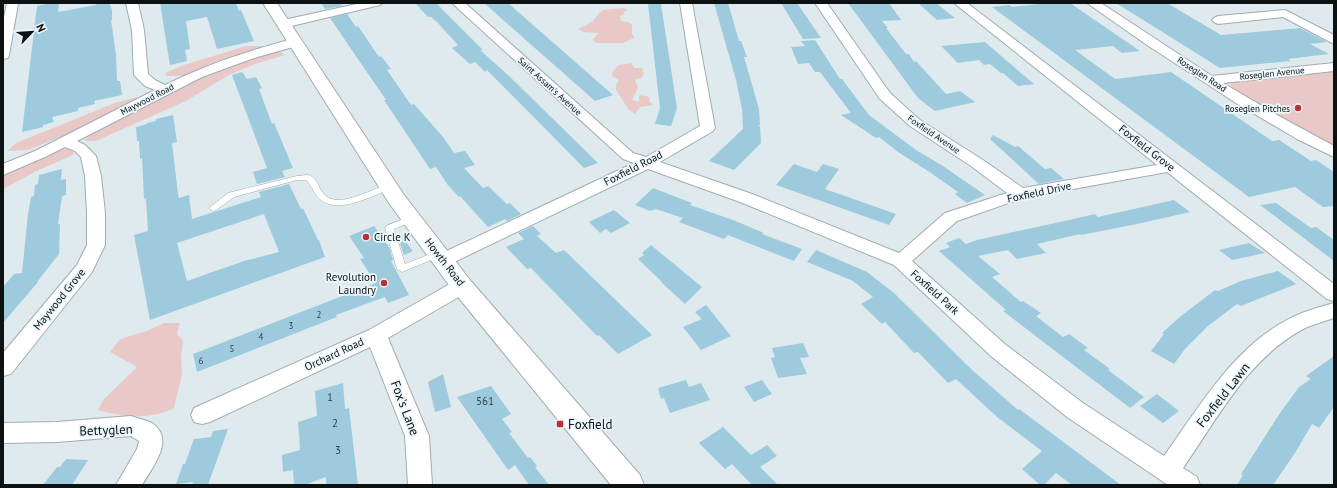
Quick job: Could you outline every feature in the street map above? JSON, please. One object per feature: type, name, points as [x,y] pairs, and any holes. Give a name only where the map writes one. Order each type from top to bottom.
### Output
[{"type":"main road","name":"Howth Road","points":[[270,3],[387,187],[462,286],[629,485]]},
{"type":"street","points":[[132,3],[138,30],[141,75],[150,83],[166,90]]},
{"type":"street","points":[[284,24],[376,3]]},
{"type":"street","name":"Saint Assam's Avenue","points":[[458,3],[628,156],[647,163]]},
{"type":"street","name":"Foxfield Road","points":[[440,257],[647,163],[708,128],[686,3]]},
{"type":"street","name":"Foxfield Avenue","points":[[821,3],[885,96],[915,123],[977,163],[1020,194]]},
{"type":"street","name":"Foxfield Grove","points":[[960,3],[1334,294]]},
{"type":"street","name":"Roseglen Road","points":[[1092,3],[1210,80],[1275,120],[1334,152]]},
{"type":"street","points":[[1277,3],[1285,13],[1334,40]]},
{"type":"street","points":[[3,55],[11,4]]},
{"type":"street","points":[[1218,20],[1285,13]]},
{"type":"street","name":"Maywood Road","points":[[6,165],[64,141],[197,74],[249,55],[296,42]]},
{"type":"street","name":"Roseglen Avenue","points":[[1210,80],[1334,67]]},
{"type":"street","name":"Maywood Grove","points":[[3,368],[85,268],[96,245],[96,213],[88,156],[80,148],[64,141]]},
{"type":"street","name":"Foxfield Park","points":[[647,163],[746,198],[901,261],[1006,356],[1075,410],[1188,485]]},
{"type":"street","name":"Foxfield Drive","points":[[901,261],[952,217],[1020,194],[1171,167]]},
{"type":"street","name":"Orchard Road","points":[[202,415],[376,335],[462,286]]},
{"type":"street","name":"Foxfield Lawn","points":[[1167,472],[1238,371],[1266,344],[1298,323],[1334,310]]},
{"type":"street","name":"Fox's Lane","points":[[376,335],[417,436],[420,485]]},
{"type":"street","name":"Bettyglen","points":[[3,433],[57,432],[131,426],[144,430],[151,437],[149,452],[128,485]]},
{"type":"lane","points":[[213,208],[231,195],[298,178],[308,177],[312,180],[324,199],[337,203],[346,202],[387,187]]},
{"type":"lane","points":[[411,219],[389,228],[402,269],[440,257]]},
{"type":"shaded area","points":[[623,8],[628,10],[623,12],[625,14],[620,16],[621,21],[632,24],[632,33],[634,38],[623,43],[596,43],[593,40],[598,33],[583,32],[578,29],[592,22],[602,10]]},
{"type":"shaded area","points":[[246,46],[261,46],[259,54],[281,52],[285,55],[255,64],[229,75],[186,101],[96,141],[85,141],[90,133],[75,131],[28,150],[7,151],[16,143],[115,103],[138,97],[151,101],[187,76],[167,76],[165,73],[184,65]]},
{"type":"shaded area","points":[[631,63],[634,68],[642,68],[644,74],[641,78],[635,80],[638,88],[632,100],[639,102],[639,95],[650,97],[649,101],[653,105],[640,107],[635,114],[629,110],[616,90],[616,85],[619,80],[612,76],[612,72],[619,65]]},
{"type":"shaded area","name":"Roseglen Pitches","points":[[1334,70],[1334,148],[1234,91],[1230,84],[1235,81]]},
{"type":"shaded area","points":[[66,148],[74,148],[73,155],[37,171],[3,189],[3,174],[48,154]]},
{"type":"shaded area","points":[[164,323],[180,323],[177,334],[183,341],[181,356],[182,374],[174,408],[165,412],[147,416],[127,416],[98,410],[103,400],[137,367],[110,352],[120,339],[147,331]]},
{"type":"building","points":[[59,3],[58,12],[96,5],[96,3],[109,3],[112,10],[111,20],[116,55],[117,81],[120,81],[122,95],[94,101],[95,104],[78,108],[78,111],[52,117],[54,122],[43,125],[43,127],[22,132],[37,6]]},
{"type":"building","points":[[160,3],[236,3],[239,11],[241,10],[254,41],[217,49],[207,17],[186,21],[190,49],[185,50],[187,61],[170,65]]},
{"type":"building","points":[[321,3],[340,3],[342,6],[325,9]]},
{"type":"building","points":[[484,3],[508,3],[613,95],[595,101]]},
{"type":"building","points":[[714,3],[728,3],[739,41],[741,41],[747,57],[744,57],[759,109],[760,125],[757,125],[760,126],[761,143],[734,170],[709,161],[743,129],[742,109],[736,80]]},
{"type":"building","points":[[781,3],[797,3],[821,38],[803,39]]},
{"type":"building","points":[[848,3],[889,3],[901,20],[882,21],[906,54],[909,54],[914,62],[916,61],[946,94],[960,91],[975,102],[935,111],[918,98]]},
{"type":"building","points":[[918,3],[936,3],[955,18],[937,20]]},
{"type":"building","points":[[1050,3],[1070,3],[1140,51],[1122,53],[1113,46],[1075,50],[1115,79],[1171,72],[1272,141],[1279,140],[1311,161],[1316,160],[1334,172],[1334,206],[1323,207],[1295,187],[1249,197],[992,7],[1010,5],[1012,7]]},
{"type":"building","points":[[1116,3],[1167,3],[1221,35],[1300,28],[1327,42],[1310,44],[1329,54],[1288,59],[1291,61],[1220,68]]},
{"type":"building","points":[[416,4],[437,4],[483,50],[480,50],[508,75],[598,163],[584,168],[487,70],[485,72],[475,62],[470,64],[452,48],[458,45],[437,22],[431,17],[428,17]]},
{"type":"building","points":[[648,4],[661,4],[677,108],[671,126],[655,124],[660,108]]},
{"type":"building","points":[[347,14],[356,27],[358,26],[379,57],[381,56],[391,69],[387,70],[411,105],[414,104],[443,137],[454,153],[465,151],[475,165],[464,168],[483,188],[488,186],[507,204],[510,203],[521,214],[507,221],[505,219],[488,227],[447,184],[436,167],[430,169],[384,100],[386,100],[330,18]]},
{"type":"building","points":[[815,40],[840,79],[842,79],[869,115],[916,150],[943,166],[985,195],[967,203],[955,194],[958,192],[928,171],[898,152],[879,137],[876,138],[841,115],[851,113],[820,72],[815,72],[809,63],[798,64],[791,47],[805,46],[801,41]]},
{"type":"building","points":[[985,42],[1034,84],[1018,86],[990,64],[984,65],[979,60],[958,63],[941,46]]},
{"type":"building","points":[[242,72],[247,79],[256,77],[262,88],[259,89],[272,124],[274,123],[293,168],[282,171],[285,177],[257,184],[253,172],[267,168],[232,75]]},
{"type":"building","points":[[173,115],[177,142],[172,143],[178,194],[179,198],[189,195],[192,219],[261,197],[259,192],[289,184],[301,209],[303,208],[319,240],[325,257],[150,320],[134,235],[148,231],[146,198],[144,199],[142,158],[140,159],[139,141],[137,141],[136,127],[156,121],[156,119]],"holes":[[[264,214],[279,252],[244,261],[187,281],[177,243]]]},
{"type":"building","points":[[993,135],[1015,147],[1018,146],[1045,169],[1051,168],[1064,179],[1039,184],[990,139]]},
{"type":"building","points":[[794,164],[817,172],[823,164],[839,169],[825,189],[896,214],[889,225],[776,185]]},
{"type":"building","points":[[62,169],[61,180],[66,179],[66,195],[62,196],[58,224],[60,224],[59,254],[38,282],[3,323],[3,287],[14,274],[22,273],[28,214],[31,197],[34,196],[35,185],[38,184],[39,175]]},
{"type":"building","points":[[653,188],[692,203],[690,205],[733,220],[764,233],[762,234],[802,249],[794,261],[728,235],[724,239],[679,222],[683,218],[656,209],[650,211],[635,205]]},
{"type":"building","points":[[1174,200],[1190,212],[1037,244],[1046,253],[1017,259],[1008,250],[978,256],[1000,274],[992,277],[1021,302],[1023,301],[1041,313],[1036,316],[1063,337],[1069,334],[1088,348],[1084,350],[1144,397],[1130,408],[1003,311],[1006,310],[939,251],[950,247],[946,243],[959,238],[966,244],[977,240],[1095,214],[1098,217]]},
{"type":"building","points":[[1276,203],[1311,228],[1316,227],[1334,240],[1334,261],[1260,205]]},
{"type":"building","points":[[614,210],[630,223],[611,233],[606,229],[600,233],[589,222]]},
{"type":"building","points":[[374,226],[389,247],[393,260],[391,261],[409,295],[388,303],[385,297],[336,315],[337,317],[197,372],[193,354],[376,283],[360,259],[364,258],[349,236]]},
{"type":"building","points":[[533,226],[541,234],[537,236],[556,253],[564,250],[652,335],[618,354],[599,335],[597,336],[531,268],[527,269],[506,247],[524,239],[518,233]]},
{"type":"building","points":[[405,241],[413,251],[404,255],[400,243]]},
{"type":"building","points":[[1249,243],[1265,253],[1232,260],[1219,250]]},
{"type":"building","points":[[651,245],[702,287],[685,304],[638,259],[644,255],[642,253]]},
{"type":"building","points":[[816,250],[867,272],[894,293],[971,369],[1018,410],[1019,409],[1121,485],[1072,485],[1056,473],[1044,485],[1040,485],[1022,469],[1042,451],[997,417],[956,379],[948,383],[918,352],[914,353],[885,322],[882,324],[861,304],[873,297],[853,281],[807,262]]},
{"type":"building","points":[[1278,271],[1296,284],[1241,306],[1237,304],[1208,326],[1185,349],[1174,364],[1151,351],[1164,334],[1162,333],[1181,316],[1215,290],[1218,291],[1241,281]]},
{"type":"building","points":[[706,305],[731,336],[701,350],[683,327],[702,319],[695,312]]},
{"type":"building","points":[[803,343],[809,357],[800,358],[807,374],[778,378],[771,358],[775,357],[772,348]]},
{"type":"building","points":[[1334,356],[1334,407],[1319,428],[1312,424],[1295,453],[1273,485],[1237,485],[1243,475],[1241,474],[1280,413],[1299,387],[1311,379],[1306,376]]},
{"type":"building","points":[[443,374],[451,407],[435,412],[428,382]]},
{"type":"building","points":[[686,380],[689,387],[701,383],[710,400],[670,413],[664,398],[661,399],[658,388]]},
{"type":"building","points":[[762,380],[772,394],[754,402],[744,387]]},
{"type":"building","points":[[343,383],[345,409],[349,408],[358,485],[326,485],[326,477],[304,485],[294,485],[293,470],[283,472],[282,455],[300,450],[298,422],[317,416],[315,391]]},
{"type":"building","points":[[491,386],[511,414],[502,419],[512,432],[509,433],[528,458],[530,457],[537,466],[535,467],[549,485],[529,485],[515,465],[508,470],[457,397]]},
{"type":"building","points":[[1157,394],[1179,411],[1163,423],[1140,406]]},
{"type":"building","points":[[723,427],[751,455],[767,445],[777,456],[760,467],[778,485],[752,485],[732,464],[725,469],[699,443]]},
{"type":"building","points":[[228,429],[208,485],[192,485],[193,482],[176,484],[194,439],[211,437],[213,431]]},
{"type":"building","points":[[66,459],[88,460],[72,485],[43,485],[57,467],[60,467]]},
{"type":"place","name":"Roseglen Pitches","points":[[1298,108]]},
{"type":"place","name":"Circle K","points":[[366,237]]},
{"type":"place","name":"Revolution Laundry","points":[[384,283]]},
{"type":"place","name":"Foxfield","points":[[560,424]]}]
